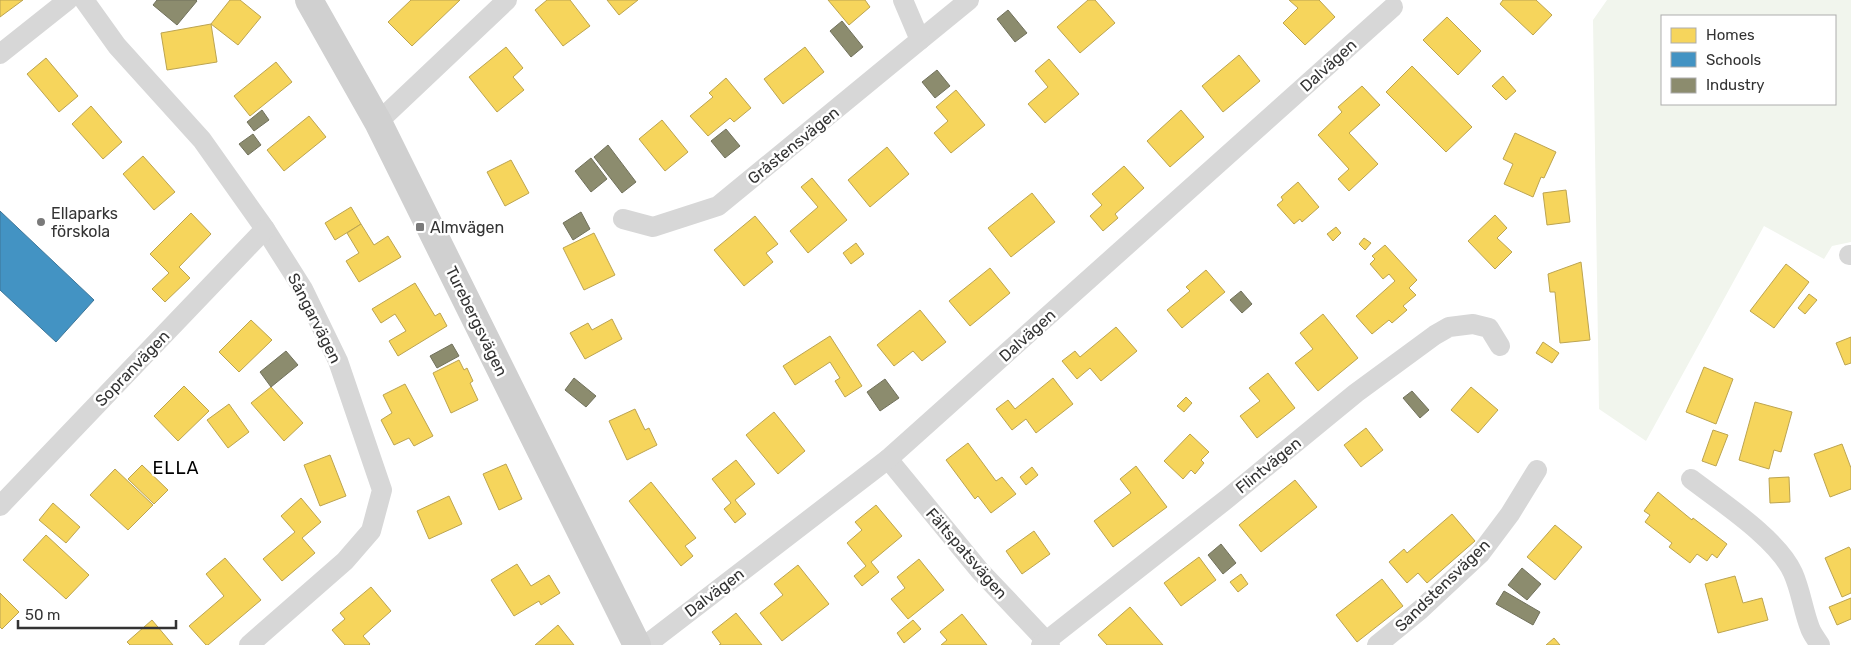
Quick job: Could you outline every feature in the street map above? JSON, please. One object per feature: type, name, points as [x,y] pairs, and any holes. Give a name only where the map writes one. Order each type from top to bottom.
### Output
[{"type":"street","points":[[0,54],[68,0]]},
{"type":"street","name":"Sångarvägen","points":[[84,0],[117,46],[202,140],[303,289],[338,361],[382,490],[371,531],[345,561],[249,645]]},
{"type":"street","name":"Turebergsvägen","points":[[309,0],[378,122],[637,645]]},
{"type":"street","points":[[378,122],[507,0]]},
{"type":"street","points":[[903,0],[920,40]]},
{"type":"street","name":"Gråstensvägen","points":[[623,219],[654,227],[718,206],[969,0]]},
{"type":"street","name":"Dalvägen","points":[[646,645],[888,459],[1393,2]]},
{"type":"street","name":"Sopranvägen","points":[[0,506],[264,229]]},
{"type":"street","name":"Flintvägen","points":[[1045,644],[1356,393],[1435,335],[1450,327],[1473,324],[1489,328],[1500,346]]},
{"type":"street","name":"Fältspatsvägen","points":[[888,459],[980,571],[1045,644]]},
{"type":"street","name":"Sandstensvägen","points":[[1376,645],[1420,610],[1480,554],[1510,514],[1537,470]]},
{"type":"street","points":[[1691,479],[1762,534],[1782,556],[1792,571],[1810,630],[1820,645]]},
{"type":"shaded area","points":[[1607,0],[1851,0],[1851,242],[1832,246],[1824,259],[1764,226],[1646,441],[1599,409],[1593,20]]},
{"type":"building: Homes","points":[[0,0],[23,0],[0,17]]},
{"type":"building: Homes","points":[[230,0],[240,0],[261,17],[238,45],[211,24]]},
{"type":"building: Homes","points":[[411,0],[460,0],[412,46],[388,22]]},
{"type":"building: Homes","points":[[547,0],[570,0],[590,26],[563,46],[535,10]]},
{"type":"building: Homes","points":[[607,0],[638,0],[619,15]]},
{"type":"building: Homes","points":[[828,0],[865,0],[870,7],[849,25]]},
{"type":"building: Homes","points":[[1088,0],[1095,0],[1115,23],[1080,53],[1057,27]]},
{"type":"building: Homes","points":[[1289,0],[1319,0],[1335,17],[1305,45],[1283,23],[1298,8]]},
{"type":"building: Homes","points":[[1503,0],[1536,0],[1552,15],[1533,35],[1500,4]]},
{"type":"building: Homes","points":[[1447,17],[1481,51],[1458,75],[1423,40]]},
{"type":"building: Homes","points":[[211,24],[217,62],[167,70],[161,33]]},
{"type":"building: Homes","points":[[506,47],[523,68],[513,77],[524,90],[497,112],[469,77]]},
{"type":"building: Homes","points":[[805,47],[824,72],[783,104],[764,79]]},
{"type":"building: Homes","points":[[1239,55],[1260,81],[1223,112],[1202,86]]},
{"type":"building: Homes","points":[[46,58],[78,96],[59,112],[27,74]]},
{"type":"building: Homes","points":[[1049,59],[1079,94],[1045,123],[1028,104],[1048,87],[1035,71]]},
{"type":"building: Homes","points":[[276,62],[292,82],[250,116],[234,96]]},
{"type":"building: Homes","points":[[1412,66],[1472,127],[1446,152],[1386,92]]},
{"type":"building: Homes","points":[[1503,76],[1516,91],[1506,100],[1492,86]]},
{"type":"building: Homes","points":[[726,78],[751,108],[734,122],[730,118],[708,136],[690,116],[713,97],[709,93]]},
{"type":"building: Homes","points":[[1362,86],[1380,105],[1349,133],[1378,164],[1349,191],[1338,179],[1349,169],[1318,135],[1342,112],[1338,107]]},
{"type":"building: Homes","points":[[956,90],[985,125],[951,153],[934,133],[948,121],[936,107]]},
{"type":"building: Homes","points":[[91,106],[122,142],[103,159],[72,124]]},
{"type":"building: Homes","points":[[1181,110],[1204,137],[1170,167],[1147,141]]},
{"type":"building: Homes","points":[[309,116],[326,137],[284,171],[267,150]]},
{"type":"building: Homes","points":[[662,120],[688,152],[665,171],[639,139]]},
{"type":"building: Homes","points":[[1515,133],[1556,152],[1544,178],[1541,177],[1533,197],[1504,184],[1513,164],[1503,159]]},
{"type":"building: Homes","points":[[887,147],[909,174],[870,207],[848,180]]},
{"type":"building: Homes","points":[[143,156],[175,192],[154,210],[123,174]]},
{"type":"building: Homes","points":[[511,160],[529,193],[505,206],[487,172]]},
{"type":"building: Homes","points":[[1124,166],[1144,188],[1115,214],[1118,218],[1103,231],[1090,216],[1102,205],[1092,194]]},
{"type":"building: Homes","points":[[812,178],[847,220],[808,253],[790,231],[818,207],[801,187]]},
{"type":"building: Homes","points":[[1298,182],[1319,207],[1302,222],[1300,219],[1294,224],[1277,205],[1283,200],[1281,197]]},
{"type":"building: Homes","points":[[1566,190],[1570,222],[1547,225],[1543,193]]},
{"type":"building: Homes","points":[[1032,193],[1055,222],[1011,257],[988,228]]},
{"type":"building: Homes","points":[[351,207],[361,224],[335,240],[325,223]]},
{"type":"building: Homes","points":[[191,213],[211,234],[179,267],[190,278],[165,302],[152,289],[169,273],[150,254]]},
{"type":"building: Homes","points":[[1495,215],[1507,228],[1497,238],[1512,252],[1495,269],[1468,241]]},
{"type":"building: Homes","points":[[755,216],[778,244],[766,253],[773,262],[744,286],[714,250]]},
{"type":"building: Homes","points":[[361,224],[374,245],[388,236],[401,257],[359,282],[346,261],[359,253],[347,233]]},
{"type":"building: Homes","points":[[1336,227],[1341,233],[1333,241],[1327,234]]},
{"type":"building: Homes","points":[[594,233],[615,275],[584,290],[563,248]]},
{"type":"building: Homes","points":[[1364,238],[1371,243],[1365,250],[1359,244]]},
{"type":"building: Homes","points":[[856,243],[864,254],[851,264],[843,253]]},
{"type":"building: Homes","points":[[1385,245],[1417,280],[1409,288],[1416,295],[1403,306],[1407,310],[1392,323],[1389,320],[1372,334],[1356,316],[1395,281],[1389,274],[1383,279],[1370,264],[1375,259],[1372,256]]},
{"type":"building: Homes","points":[[1581,262],[1590,340],[1560,343],[1555,292],[1550,292],[1548,274]]},
{"type":"building: Homes","points":[[1786,264],[1809,282],[1774,328],[1750,311]]},
{"type":"building: Homes","points":[[990,268],[1010,293],[970,326],[949,301]]},
{"type":"building: Homes","points":[[1206,270],[1225,292],[1182,328],[1167,310],[1190,291],[1186,287]]},
{"type":"building: Homes","points":[[415,283],[435,316],[440,313],[447,326],[398,356],[389,341],[406,331],[395,314],[381,323],[372,309]]},
{"type":"building: Homes","points":[[1809,294],[1817,300],[1805,314],[1798,308]]},
{"type":"building: Homes","points":[[920,310],[946,342],[922,361],[913,351],[894,366],[877,345]]},
{"type":"building: Homes","points":[[1323,314],[1358,358],[1318,391],[1295,363],[1313,349],[1300,333]]},
{"type":"building: Homes","points":[[612,319],[622,339],[585,359],[570,333],[588,323],[592,330]]},
{"type":"building: Homes","points":[[251,320],[272,340],[239,372],[219,352]]},
{"type":"building: Homes","points":[[1116,327],[1137,351],[1101,381],[1090,368],[1077,379],[1062,361],[1075,351],[1080,357]]},
{"type":"building: Homes","points":[[830,336],[862,386],[845,397],[835,381],[840,378],[830,362],[795,385],[783,366]]},
{"type":"building: Homes","points":[[1851,337],[1851,363],[1845,365],[1836,343]]},
{"type":"building: Homes","points":[[1543,342],[1559,353],[1552,363],[1536,353]]},
{"type":"building: Homes","points":[[459,360],[464,370],[467,368],[473,381],[470,383],[478,400],[451,413],[433,373]]},
{"type":"building: Homes","points":[[1704,367],[1733,379],[1716,424],[1686,412]]},
{"type":"building: Homes","points":[[1268,373],[1295,408],[1257,438],[1240,416],[1260,401],[1249,388]]},
{"type":"building: Homes","points":[[1053,378],[1073,404],[1036,433],[1026,419],[1012,430],[996,409],[1008,400],[1015,409]]},
{"type":"building: Homes","points":[[405,384],[433,436],[414,446],[409,438],[394,445],[381,420],[392,413],[383,395]]},
{"type":"building: Homes","points":[[184,386],[209,411],[178,441],[154,416]]},
{"type":"building: Homes","points":[[271,387],[303,423],[284,441],[251,403]]},
{"type":"building: Homes","points":[[1471,387],[1498,410],[1478,433],[1451,410]]},
{"type":"building: Homes","points":[[1186,397],[1192,403],[1184,412],[1177,406]]},
{"type":"building: Homes","points":[[1755,402],[1792,412],[1781,452],[1774,450],[1769,469],[1739,460]]},
{"type":"building: Homes","points":[[229,404],[249,432],[228,448],[207,420]]},
{"type":"building: Homes","points":[[635,409],[645,430],[649,428],[657,445],[627,460],[609,421]]},
{"type":"building: Homes","points":[[774,412],[805,451],[778,474],[746,435]]},
{"type":"building: Homes","points":[[1366,428],[1383,450],[1361,467],[1344,445]]},
{"type":"building: Homes","points":[[1713,430],[1728,435],[1716,466],[1702,461]]},
{"type":"building: Homes","points":[[1190,434],[1209,452],[1201,460],[1204,463],[1195,474],[1191,470],[1183,479],[1164,461]]},
{"type":"building: Homes","points":[[968,443],[996,481],[1002,477],[1016,494],[991,513],[978,496],[975,499],[946,460]]},
{"type":"building: Homes","points":[[1842,444],[1851,468],[1851,489],[1830,497],[1814,454]]},
{"type":"building: Homes","points":[[330,455],[346,496],[320,506],[304,465]]},
{"type":"building: Homes","points":[[736,460],[755,484],[735,500],[746,514],[735,523],[724,509],[731,503],[712,479]]},
{"type":"building: Homes","points":[[506,464],[522,499],[499,510],[483,474]]},
{"type":"building: Homes","points":[[142,465],[168,490],[154,504],[128,479]]},
{"type":"building: Homes","points":[[1136,466],[1167,507],[1113,547],[1094,521],[1131,493],[1120,479]]},
{"type":"building: Homes","points":[[1032,467],[1038,475],[1026,485],[1020,477]]},
{"type":"building: Homes","points":[[115,469],[153,505],[128,530],[90,495]]},
{"type":"building: Homes","points":[[1789,477],[1790,502],[1770,503],[1769,478]]},
{"type":"building: Homes","points":[[1295,480],[1317,507],[1261,552],[1239,525]]},
{"type":"building: Homes","points":[[651,482],[696,538],[685,546],[693,556],[681,566],[629,501]]},
{"type":"building: Homes","points":[[1658,492],[1692,520],[1693,518],[1727,544],[1717,558],[1712,554],[1707,561],[1697,554],[1690,563],[1669,547],[1672,543],[1645,522],[1650,515],[1644,511]]},
{"type":"building: Homes","points":[[449,496],[462,524],[429,539],[417,511]]},
{"type":"building: Homes","points":[[301,498],[321,522],[302,538],[315,553],[282,581],[263,559],[295,532],[281,516]]},
{"type":"building: Homes","points":[[53,503],[80,527],[66,543],[39,520]]},
{"type":"building: Homes","points":[[876,505],[902,536],[871,562],[879,572],[862,586],[854,576],[866,566],[847,543],[862,530],[855,522]]},
{"type":"building: Homes","points":[[1452,514],[1475,541],[1427,583],[1418,573],[1407,583],[1389,562],[1404,549],[1407,553]]},
{"type":"building: Homes","points":[[1555,525],[1582,547],[1555,580],[1527,557]]},
{"type":"building: Homes","points":[[1034,531],[1050,554],[1022,574],[1006,551]]},
{"type":"building: Homes","points":[[46,535],[89,575],[66,599],[23,560]]},
{"type":"building: Homes","points":[[1849,547],[1851,550],[1851,593],[1842,597],[1825,558]]},
{"type":"building: Homes","points":[[1199,557],[1216,580],[1181,606],[1164,583]]},
{"type":"building: Homes","points":[[225,558],[261,600],[206,645],[189,626],[224,596],[206,574]]},
{"type":"building: Homes","points":[[919,559],[944,590],[908,619],[891,599],[905,588],[897,577]]},
{"type":"building: Homes","points":[[517,564],[531,586],[549,575],[560,593],[541,605],[539,601],[514,616],[491,580]]},
{"type":"building: Homes","points":[[798,565],[829,604],[782,641],[760,613],[783,595],[774,584]]},
{"type":"building: Homes","points":[[1241,574],[1248,584],[1238,592],[1230,582]]},
{"type":"building: Homes","points":[[1735,576],[1743,603],[1762,598],[1768,620],[1718,633],[1705,584]]},
{"type":"building: Homes","points":[[1382,579],[1403,606],[1357,642],[1336,615]]},
{"type":"building: Homes","points":[[371,587],[391,611],[363,636],[369,645],[345,645],[332,630],[345,619],[340,613]]},
{"type":"building: Homes","points":[[0,593],[19,612],[2,629],[0,627]]},
{"type":"building: Homes","points":[[1851,598],[1851,619],[1837,625],[1829,607]]},
{"type":"building: Homes","points":[[1130,607],[1163,645],[1107,645],[1098,635]]},
{"type":"building: Homes","points":[[736,613],[762,645],[719,645],[721,644],[712,632]]},
{"type":"building: Homes","points":[[962,614],[987,645],[941,645],[947,640],[940,632]]},
{"type":"building: Homes","points":[[152,620],[173,645],[130,645],[127,642]]},
{"type":"building: Homes","points":[[913,620],[921,629],[904,643],[897,633]]},
{"type":"building: Homes","points":[[558,625],[574,645],[535,645]]},
{"type":"building: Homes","points":[[1554,638],[1560,645],[1546,645]]},
{"type":"building: Schools","points":[[0,211],[94,300],[56,342],[0,290]]},
{"type":"building: Industry","points":[[157,0],[197,1],[177,25],[153,5]]},
{"type":"building: Industry","points":[[1008,10],[1027,33],[1015,42],[997,19]]},
{"type":"building: Industry","points":[[842,21],[863,47],[851,57],[830,31]]},
{"type":"building: Industry","points":[[937,70],[950,86],[935,98],[922,82]]},
{"type":"building: Industry","points":[[262,110],[269,120],[254,131],[247,122]]},
{"type":"building: Industry","points":[[726,129],[740,146],[725,158],[711,141]]},
{"type":"building: Industry","points":[[253,134],[261,145],[248,155],[239,144]]},
{"type":"building: Industry","points":[[608,145],[636,182],[622,193],[594,157]]},
{"type":"building: Industry","points":[[591,158],[607,179],[591,192],[575,171]]},
{"type":"building: Industry","points":[[581,212],[590,229],[573,240],[563,223]]},
{"type":"building: Industry","points":[[1241,291],[1252,304],[1242,313],[1230,300]]},
{"type":"building: Industry","points":[[452,344],[459,356],[437,368],[430,356]]},
{"type":"building: Industry","points":[[286,351],[298,365],[271,387],[260,372]]},
{"type":"building: Industry","points":[[574,378],[596,396],[586,407],[565,390]]},
{"type":"building: Industry","points":[[885,379],[899,398],[880,411],[867,392]]},
{"type":"building: Industry","points":[[1412,391],[1429,410],[1420,418],[1403,398]]},
{"type":"building: Industry","points":[[1221,544],[1236,563],[1223,574],[1208,555]]},
{"type":"building: Industry","points":[[1522,568],[1541,584],[1527,600],[1508,585]]},
{"type":"building: Industry","points":[[1504,591],[1540,612],[1533,625],[1496,604]]},
{"type":"place","name":"Ellaparks förskola","points":[[41,222]]},
{"type":"place","name":"Almvägen","points":[[420,227]]},
{"type":"district","name":"ELLA","points":[[176,468]]}]
